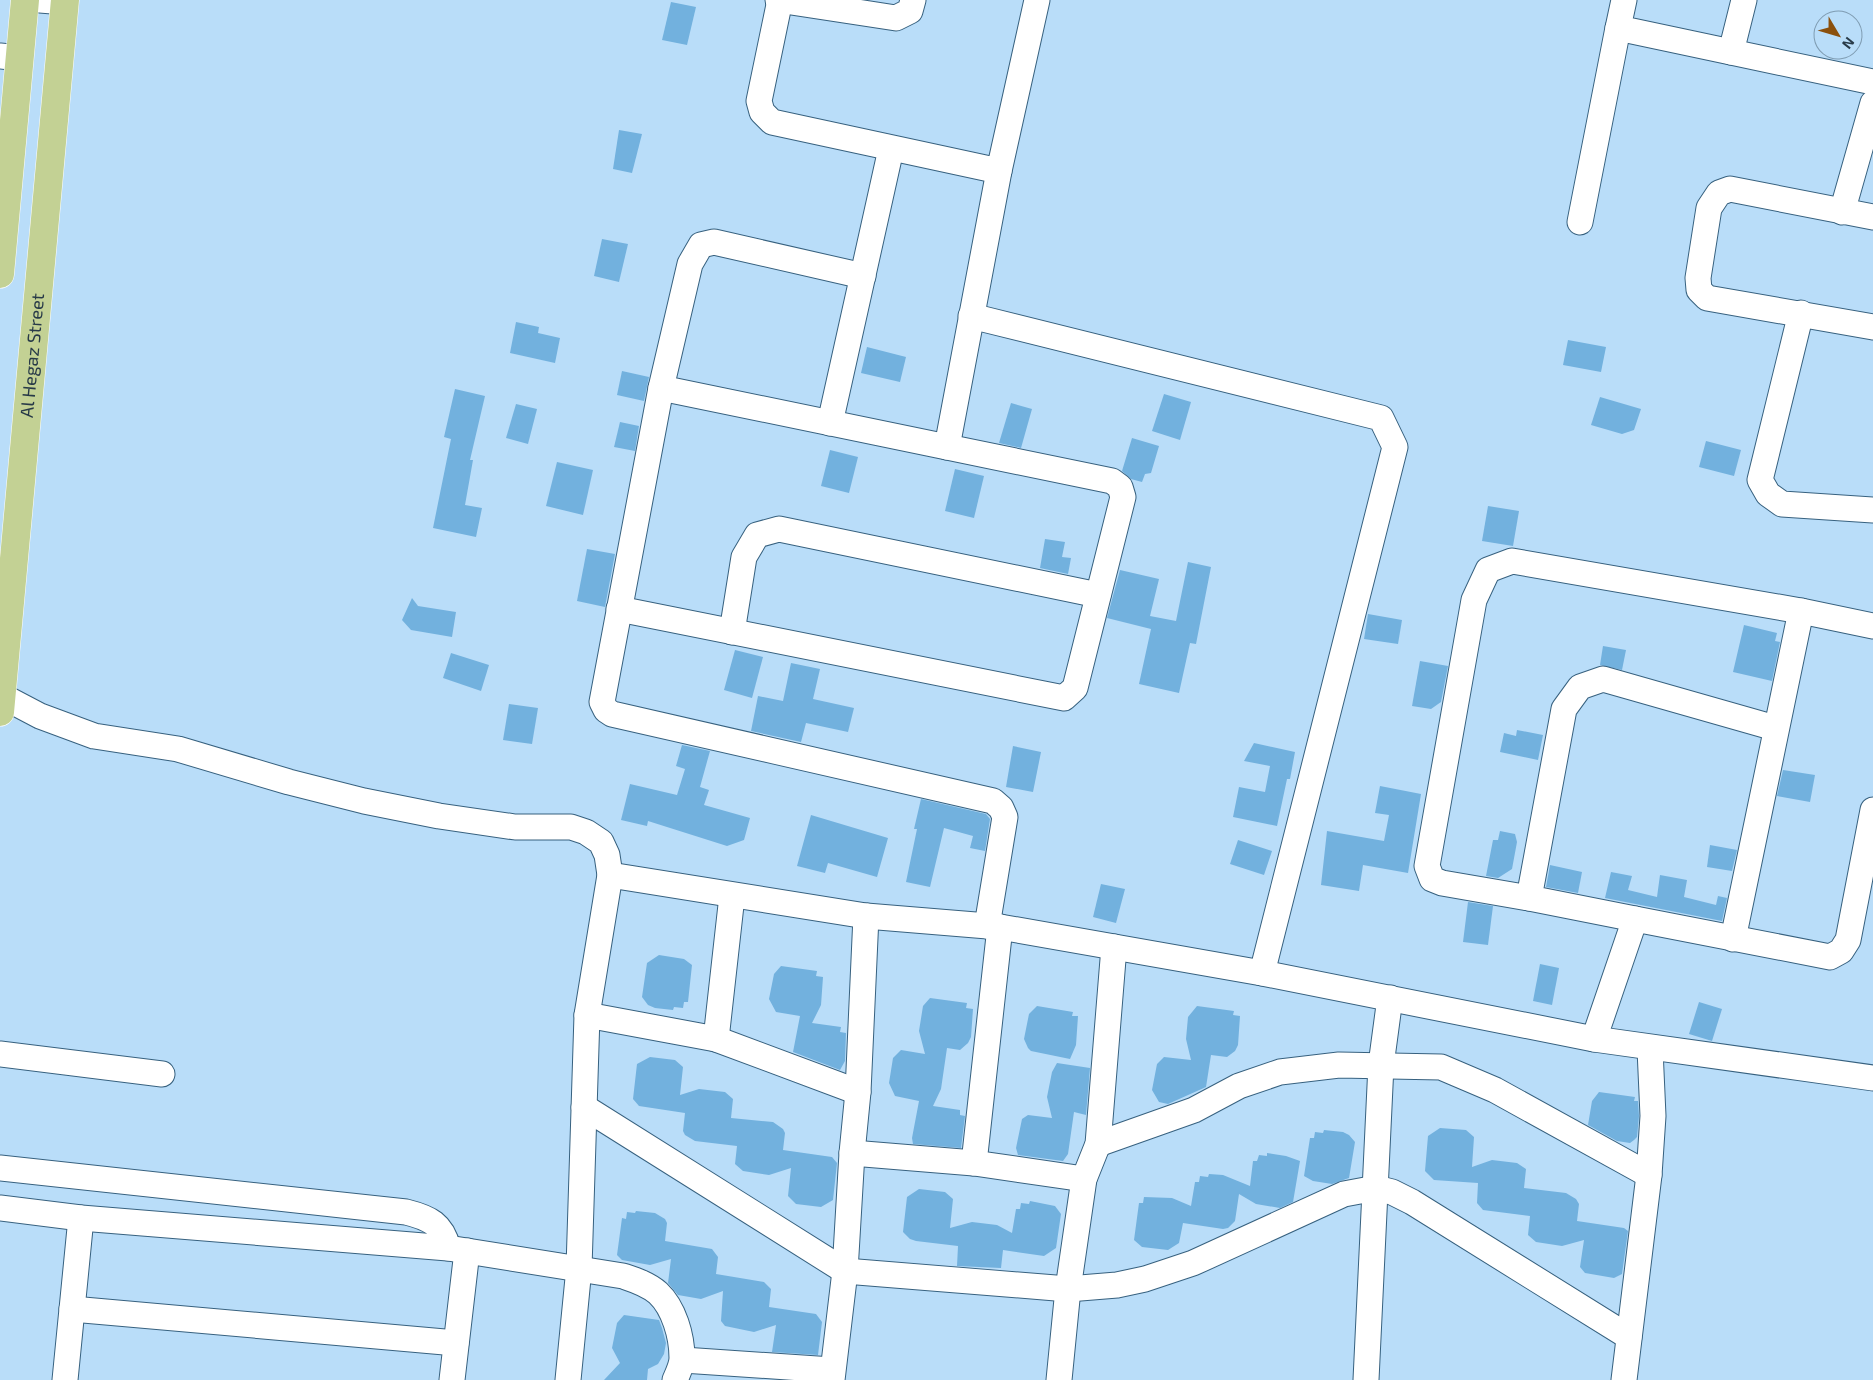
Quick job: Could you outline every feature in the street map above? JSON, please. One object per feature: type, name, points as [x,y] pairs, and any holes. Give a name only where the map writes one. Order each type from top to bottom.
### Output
[{"type":"main road","points":[[0,274],[10,57],[25,0]]},
{"type":"main road","name":"Al Hegaz Street","points":[[0,701],[57,1]]},
{"type":"street","points":[[913,0],[910,11],[904,16],[896,18],[779,0],[759,101],[762,112],[772,122],[1000,171]]},
{"type":"street","points":[[947,447],[1000,171],[1038,0]]},
{"type":"street","points":[[1580,222],[1624,0]]},
{"type":"street","points":[[1731,52],[1744,0]]},
{"type":"street","points":[[1618,28],[1873,82]]},
{"type":"street","points":[[1842,212],[1873,103]]},
{"type":"street","points":[[830,423],[891,149]]},
{"type":"street","points":[[1873,217],[1730,188],[1719,193],[1709,208],[1698,278],[1699,290],[1707,298],[1873,327]]},
{"type":"street","points":[[863,276],[714,242],[700,245],[690,264],[661,388],[602,702],[606,710],[612,714],[993,801],[1001,808],[1005,817],[993,927],[974,1164]]},
{"type":"street","points":[[1801,313],[1760,480],[1768,494],[1782,504],[1873,510]]},
{"type":"street","points":[[971,316],[1380,418],[1389,432],[1395,446],[1262,973]]},
{"type":"street","points":[[619,609],[1064,698],[1075,688],[1123,497],[1120,487],[1112,482],[661,388]]},
{"type":"street","points":[[732,632],[744,558],[757,535],[779,529],[1098,595]]},
{"type":"street","points":[[1873,626],[1800,611],[1512,561],[1488,570],[1474,600],[1427,866],[1432,879],[1442,883],[1529,898],[1830,957],[1841,951],[1848,940],[1873,810]]},
{"type":"street","points":[[1733,939],[1800,611]]},
{"type":"street","points":[[1529,898],[1564,709],[1580,687],[1603,679],[1775,728]]},
{"type":"street","points":[[0,701],[94,736],[178,749],[289,782],[364,801],[439,816],[515,827],[571,827],[586,832],[601,842],[607,855],[610,876],[587,1016],[579,1268],[568,1380]]},
{"type":"street","points":[[610,876],[866,916],[993,927],[1262,973],[1594,1039],[1873,1078]]},
{"type":"street","points":[[716,1039],[732,896]]},
{"type":"street","points":[[452,1380],[456,1344],[458,1250],[441,1229],[427,1219],[406,1212],[6,1170],[4,1208],[81,1218],[458,1250],[623,1276],[643,1283],[657,1292],[670,1307],[680,1338],[679,1370],[832,1375],[845,1271],[852,1153],[858,1092],[866,916]]},
{"type":"street","points":[[1594,1039],[1635,920]]},
{"type":"street","points":[[1059,1380],[1068,1289],[1084,1179],[1098,1144],[1114,947]]},
{"type":"street","points":[[1366,1380],[1381,1065],[1390,998]]},
{"type":"street","points":[[587,1016],[716,1039],[858,1092]]},
{"type":"street","points":[[1624,1380],[1649,1175],[1653,1116],[1650,1048]]},
{"type":"street","points":[[0,1054],[162,1074]]},
{"type":"street","points":[[1098,1144],[1194,1110],[1239,1086],[1280,1072],[1339,1065],[1441,1067],[1466,1076],[1649,1175]]},
{"type":"street","points":[[584,1107],[845,1271],[1068,1289],[1117,1285],[1193,1263],[1344,1194],[1376,1188],[1392,1192],[1412,1202],[1629,1337]]},
{"type":"street","points":[[852,1153],[974,1164],[1084,1179]]},
{"type":"street","points":[[65,1380],[81,1218]]},
{"type":"street","points":[[72,1309],[456,1344]]},
{"type":"building","points":[[671,2],[696,7],[687,45],[662,40]]},
{"type":"building","points":[[619,130],[642,134],[632,173],[613,169]]},
{"type":"building","points":[[602,239],[628,244],[619,282],[594,276]]},
{"type":"building","points":[[516,322],[539,327],[538,333],[560,338],[555,363],[510,353]]},
{"type":"building","points":[[1568,340],[1606,347],[1601,372],[1563,365]]},
{"type":"building","points":[[867,347],[906,357],[900,382],[861,373]]},
{"type":"building","points":[[622,371],[649,377],[644,401],[617,395]]},
{"type":"building","points":[[455,389],[485,396],[470,460],[473,460],[465,505],[482,508],[476,537],[433,528],[451,439],[444,437]]},
{"type":"building","points":[[1164,394],[1191,402],[1180,440],[1152,431]]},
{"type":"building","points":[[1600,397],[1641,409],[1634,430],[1622,434],[1591,425]]},
{"type":"building","points":[[1011,403],[1032,409],[1021,448],[999,443]]},
{"type":"building","points":[[516,404],[537,409],[528,444],[506,438]]},
{"type":"building","points":[[620,422],[639,426],[635,451],[614,447]]},
{"type":"building","points":[[1132,438],[1159,446],[1151,473],[1145,474],[1142,482],[1131,479],[1122,471]]},
{"type":"building","points":[[1706,441],[1741,450],[1734,476],[1699,467]]},
{"type":"building","points":[[830,450],[858,457],[849,493],[821,486]]},
{"type":"building","points":[[557,462],[593,470],[583,515],[546,506]]},
{"type":"building","points":[[955,469],[984,476],[974,518],[945,511]]},
{"type":"building","points":[[1488,506],[1519,511],[1513,546],[1482,541]]},
{"type":"building","points":[[1045,539],[1065,542],[1062,557],[1071,558],[1068,574],[1040,568]]},
{"type":"building","points":[[587,549],[615,554],[605,607],[577,601]]},
{"type":"building","points":[[1188,562],[1211,567],[1196,644],[1190,643],[1179,693],[1139,684],[1151,629],[1107,618],[1120,570],[1159,579],[1150,616],[1176,621]]},
{"type":"building","points":[[412,598],[418,606],[456,612],[452,637],[411,630],[402,620]]},
{"type":"building","points":[[1368,614],[1402,620],[1398,644],[1364,639]]},
{"type":"building","points":[[1744,625],[1777,633],[1775,641],[1780,642],[1772,681],[1733,672]]},
{"type":"building","points":[[1603,646],[1626,650],[1622,670],[1600,665]]},
{"type":"building","points":[[735,650],[763,657],[752,698],[724,690]]},
{"type":"building","points":[[451,653],[489,665],[481,691],[443,678]]},
{"type":"building","points":[[1420,661],[1448,666],[1441,702],[1431,709],[1412,706]]},
{"type":"building","points":[[791,663],[820,669],[813,699],[854,708],[848,732],[806,723],[801,742],[751,731],[758,696],[783,701]]},
{"type":"building","points":[[509,704],[538,708],[532,744],[503,740]]},
{"type":"building","points":[[1517,730],[1543,735],[1538,760],[1500,752],[1504,733],[1516,736]]},
{"type":"building","points":[[1254,743],[1295,752],[1290,779],[1287,779],[1277,826],[1233,817],[1239,787],[1265,792],[1270,766],[1244,761]]},
{"type":"building","points":[[682,745],[710,751],[700,787],[709,790],[704,805],[750,818],[744,840],[727,846],[648,821],[647,826],[621,820],[630,784],[677,795],[685,769],[676,766]]},
{"type":"building","points":[[1013,746],[1041,752],[1033,792],[1006,787]]},
{"type":"building","points":[[1783,770],[1815,775],[1810,802],[1777,796]]},
{"type":"building","points":[[1380,786],[1421,794],[1408,873],[1363,865],[1359,891],[1321,885],[1327,831],[1384,841],[1389,815],[1375,813]]},
{"type":"building","points":[[921,799],[986,814],[990,819],[985,851],[970,848],[973,836],[944,828],[930,887],[906,882],[917,829],[914,829]]},
{"type":"building","points":[[811,815],[888,838],[877,877],[828,863],[825,873],[797,866]]},
{"type":"building","points":[[1500,831],[1515,834],[1517,842],[1512,869],[1498,878],[1486,876],[1493,840],[1498,840]]},
{"type":"building","points":[[1238,840],[1272,851],[1264,875],[1230,864]]},
{"type":"building","points":[[1710,845],[1737,850],[1732,871],[1707,867]]},
{"type":"building","points":[[1550,865],[1582,872],[1578,893],[1546,887]]},
{"type":"building","points":[[1611,872],[1632,876],[1628,890],[1657,897],[1660,875],[1687,880],[1684,897],[1716,905],[1718,896],[1727,898],[1722,921],[1605,898]]},
{"type":"building","points":[[1101,884],[1125,889],[1116,923],[1093,917]]},
{"type":"building","points":[[1468,902],[1493,906],[1488,945],[1463,942]]},
{"type":"building","points":[[659,955],[684,959],[692,965],[688,1002],[684,1002],[683,1008],[674,1007],[673,1010],[655,1008],[648,1005],[642,997],[647,963]]},
{"type":"building","points":[[1540,964],[1559,968],[1552,1005],[1533,1001]]},
{"type":"building","points":[[781,966],[817,971],[816,976],[823,977],[821,1005],[812,1023],[841,1027],[840,1032],[846,1033],[845,1061],[840,1070],[793,1052],[800,1016],[776,1012],[769,999],[774,974]]},
{"type":"building","points":[[930,998],[967,1003],[966,1008],[973,1009],[971,1037],[968,1043],[960,1050],[947,1048],[941,1089],[933,1106],[960,1110],[960,1115],[965,1116],[961,1148],[913,1144],[912,1138],[919,1101],[895,1096],[889,1083],[893,1058],[901,1050],[925,1054],[919,1031],[923,1006]]},
{"type":"building","points":[[1699,1002],[1722,1009],[1712,1041],[1689,1034]]},
{"type":"building","points":[[1037,1006],[1073,1012],[1072,1016],[1078,1016],[1076,1045],[1070,1059],[1031,1051],[1028,1048],[1024,1039],[1029,1014]]},
{"type":"building","points":[[1197,1006],[1234,1011],[1233,1015],[1240,1016],[1238,1045],[1235,1051],[1227,1057],[1211,1055],[1206,1087],[1168,1104],[1159,1102],[1152,1090],[1157,1064],[1164,1057],[1191,1060],[1186,1039],[1188,1017]]},
{"type":"building","points":[[650,1057],[675,1060],[683,1067],[680,1095],[699,1089],[725,1092],[733,1099],[731,1118],[773,1122],[783,1129],[785,1133],[783,1150],[832,1157],[837,1163],[833,1200],[821,1207],[796,1204],[788,1196],[791,1168],[769,1175],[743,1171],[735,1164],[737,1146],[695,1141],[685,1135],[683,1131],[685,1113],[639,1106],[633,1099],[637,1064]]},
{"type":"building","points":[[1057,1063],[1090,1068],[1086,1115],[1074,1112],[1068,1154],[1063,1161],[1018,1155],[1016,1148],[1022,1119],[1028,1115],[1052,1118],[1047,1097],[1052,1072]]},
{"type":"building","points":[[1599,1092],[1635,1097],[1634,1101],[1638,1101],[1637,1137],[1630,1143],[1617,1141],[1588,1125],[1592,1101]]},
{"type":"building","points":[[1440,1128],[1466,1130],[1474,1137],[1472,1167],[1492,1160],[1517,1163],[1526,1169],[1524,1188],[1566,1193],[1576,1199],[1579,1204],[1577,1221],[1624,1228],[1628,1231],[1622,1274],[1614,1278],[1585,1273],[1580,1267],[1584,1240],[1562,1246],[1536,1242],[1528,1235],[1530,1216],[1483,1210],[1477,1203],[1478,1183],[1434,1180],[1425,1171],[1428,1136]]},
{"type":"building","points":[[1324,1130],[1343,1132],[1349,1135],[1355,1142],[1349,1178],[1332,1184],[1313,1181],[1304,1176],[1310,1138],[1314,1138],[1315,1132],[1323,1133]]},
{"type":"building","points":[[1267,1153],[1286,1156],[1300,1161],[1293,1202],[1280,1208],[1256,1204],[1239,1194],[1235,1221],[1228,1228],[1223,1229],[1183,1223],[1179,1243],[1168,1250],[1142,1247],[1134,1240],[1139,1203],[1143,1203],[1144,1197],[1172,1198],[1191,1206],[1195,1182],[1199,1182],[1200,1176],[1208,1177],[1209,1174],[1223,1175],[1250,1186],[1253,1161],[1257,1161],[1259,1155],[1267,1156]]},
{"type":"building","points":[[919,1189],[945,1192],[953,1199],[950,1228],[972,1222],[997,1225],[1012,1233],[1016,1209],[1020,1209],[1021,1203],[1029,1204],[1030,1201],[1055,1206],[1061,1214],[1056,1248],[1044,1256],[1003,1250],[1001,1268],[957,1266],[958,1246],[916,1241],[910,1239],[903,1232],[907,1197]]},
{"type":"building","points":[[636,1211],[655,1213],[665,1219],[667,1223],[665,1241],[712,1249],[718,1257],[716,1274],[764,1282],[771,1289],[769,1307],[816,1314],[822,1322],[818,1355],[772,1352],[776,1325],[754,1332],[725,1326],[721,1321],[723,1291],[701,1299],[678,1295],[668,1283],[671,1259],[650,1265],[622,1260],[617,1255],[622,1218],[626,1219],[627,1212],[635,1213]]},
{"type":"building","points":[[624,1315],[659,1320],[662,1328],[666,1343],[664,1354],[658,1364],[648,1369],[647,1380],[604,1380],[620,1363],[612,1348],[617,1323]]}]
